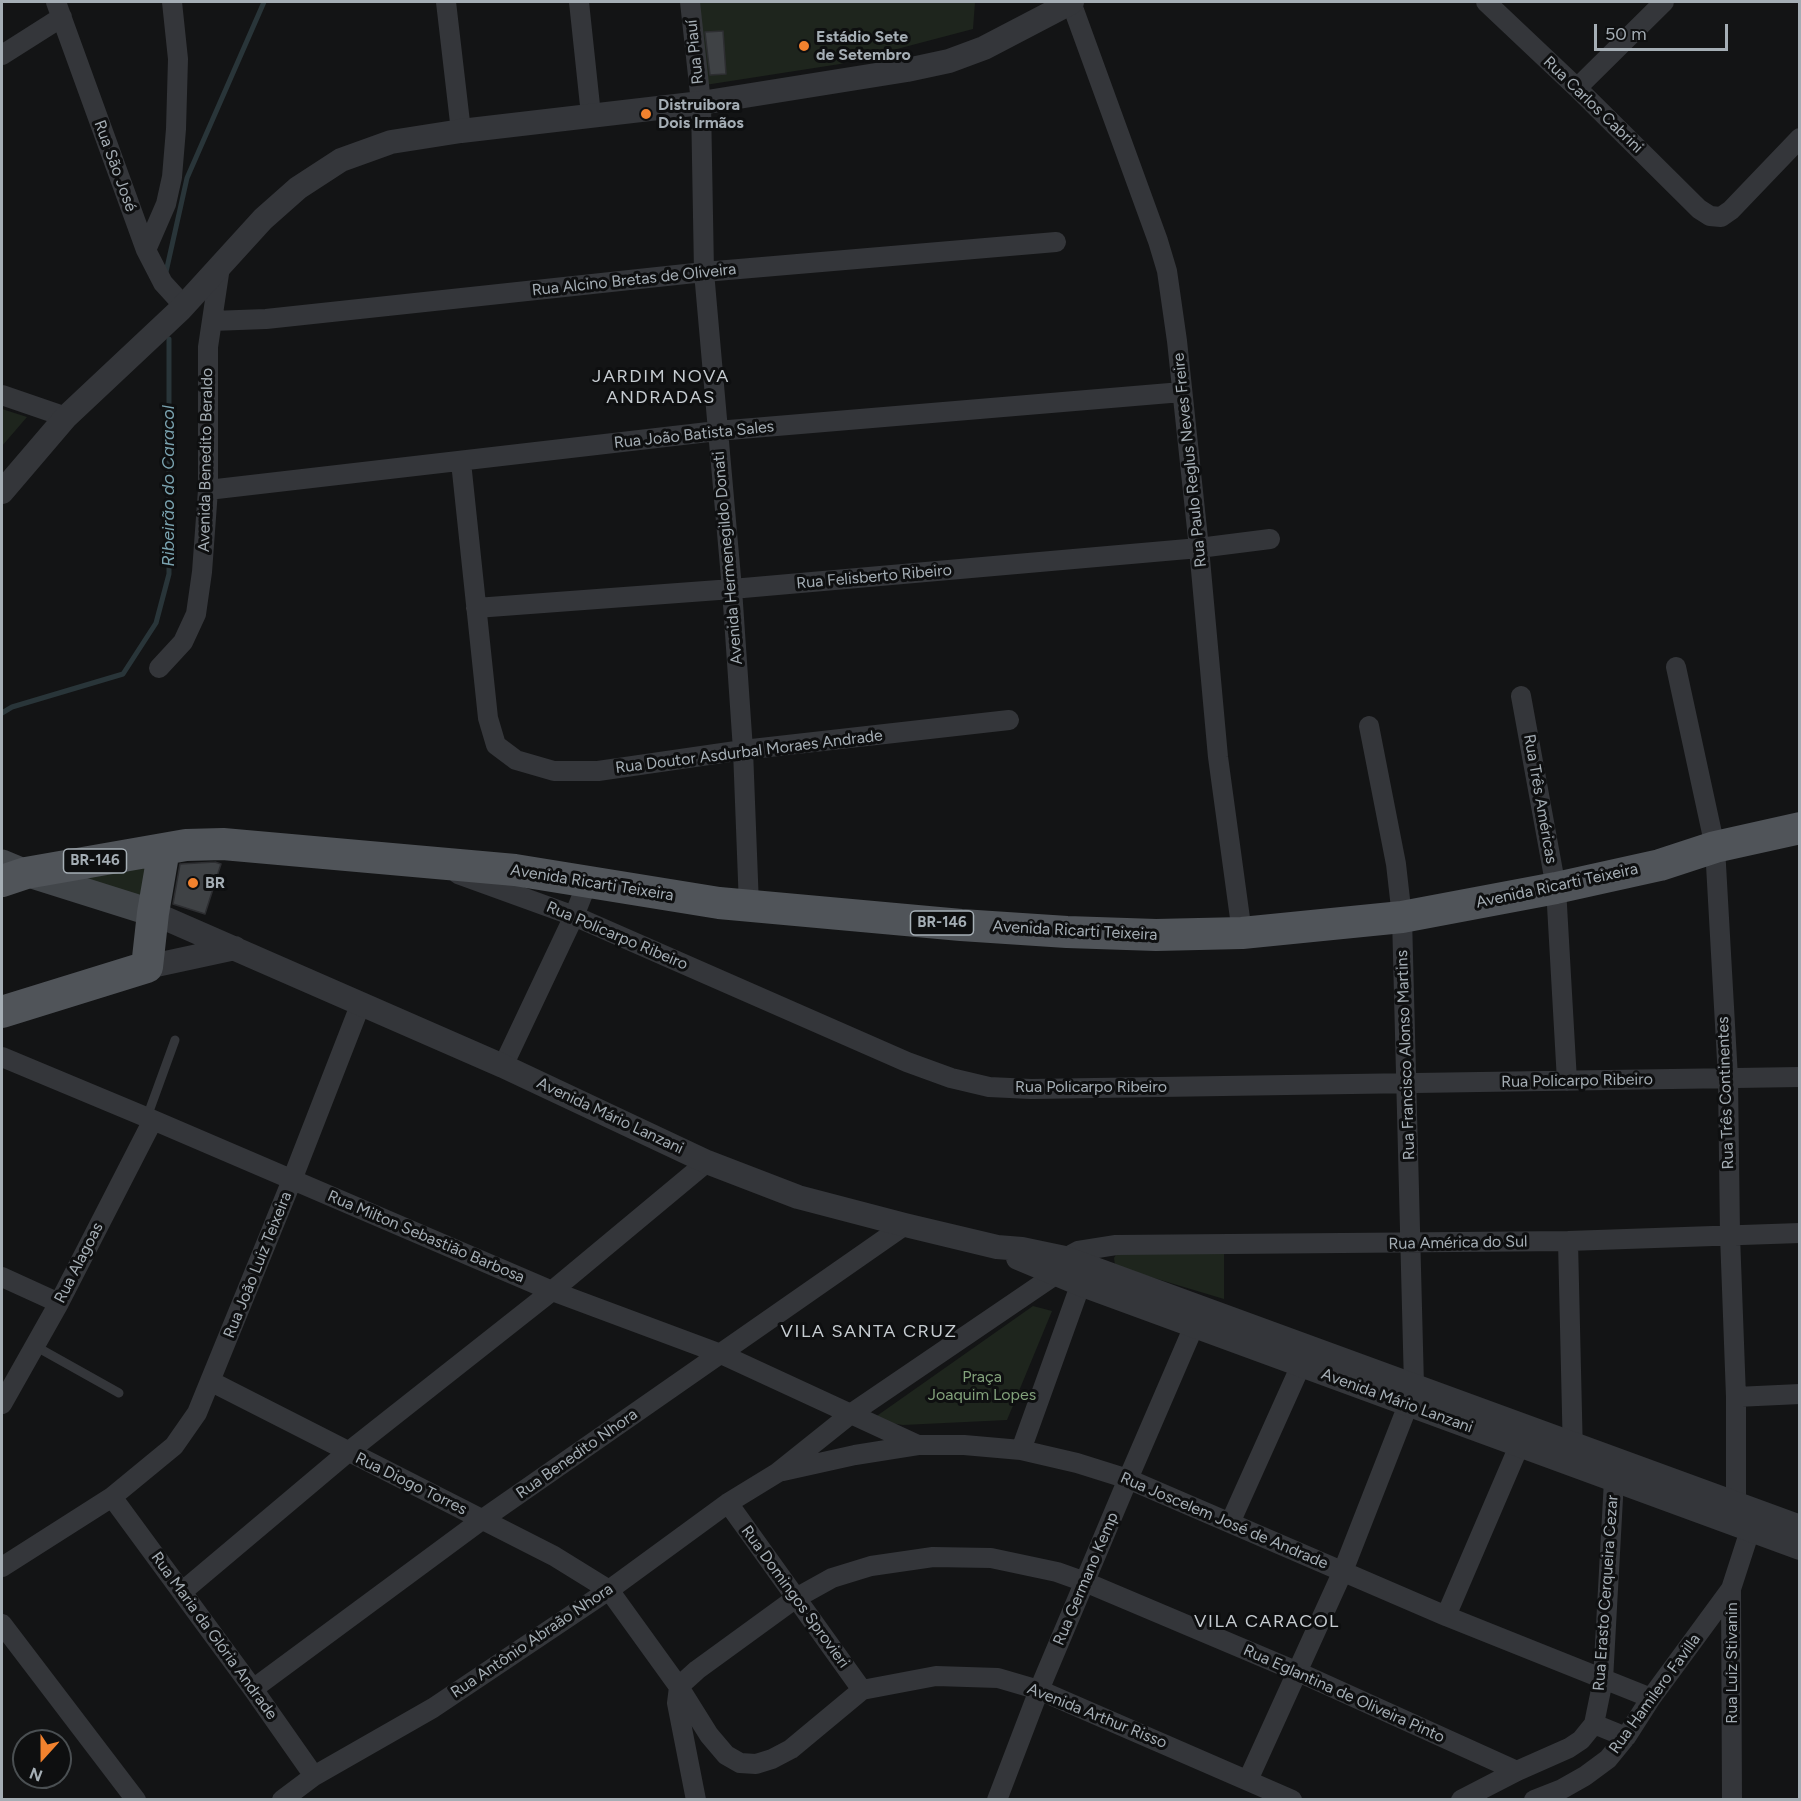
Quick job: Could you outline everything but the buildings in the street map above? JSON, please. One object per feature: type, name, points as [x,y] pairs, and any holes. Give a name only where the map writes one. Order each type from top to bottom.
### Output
[{"type":"main road","name":"Avenida Ricarti Teixeira","points":[[164,849],[186,845],[223,844],[514,870],[749,906],[961,925],[1156,935],[1242,933],[1402,917],[1556,888],[1660,865],[1715,847],[1800,828]]},
{"type":"main road","name":"BR-146","points":[[10,872],[164,849]]},
{"type":"main road","points":[[2,1012],[147,967],[164,849]]},
{"type":"main road","points":[[10,872],[153,913]]},
{"type":"street","points":[[146,250],[166,204],[172,177],[178,59],[172,2]]},
{"type":"street","points":[[446,2],[461,131]]},
{"type":"street","points":[[579,2],[591,115]]},
{"type":"street","name":"Rua Piauí","points":[[690,2],[701,103]]},
{"type":"street","points":[[2,492],[66,417],[185,305],[263,219],[289,196],[341,160],[391,142],[461,131],[701,103],[907,70],[949,61],[984,48],[1038,11],[1071,2]]},
{"type":"street","name":"Rua Paulo Reglus Neves Freire","points":[[1071,2],[1167,271],[1175,322],[1199,548],[1218,757],[1242,933]]},
{"type":"street","name":"Rua Carlos Cabrini","points":[[1486,2],[1699,209],[1710,216],[1721,217],[1731,210],[1800,138]]},
{"type":"street","points":[[1577,88],[1664,2]]},
{"type":"street","name":"Rua São José","points":[[2,55],[59,9],[146,250],[163,283],[185,305]]},
{"type":"street","name":"Avenida Hermenegildo Donati","points":[[701,103],[704,272],[732,589],[743,750],[749,906]]},
{"type":"street","name":"Rua Alcino Bretas de Oliveira","points":[[212,321],[266,319],[704,272],[1056,242]]},
{"type":"street","name":"Avenida Benedito Beraldo","points":[[159,668],[183,642],[196,614],[202,572],[208,490],[208,347],[220,267]]},
{"type":"street","name":"Rua João Batista Sales","points":[[208,490],[717,431],[1182,392]]},
{"type":"street","points":[[2,395],[66,417]]},
{"type":"street","points":[[461,462],[476,608]]},
{"type":"street","name":"Rua Felisberto Ribeiro","points":[[476,608],[732,589],[1199,548],[1270,539]]},
{"type":"street","name":"Rua Doutor Asdurbal Moraes Andrade","points":[[476,608],[488,718],[496,745],[516,760],[554,771],[598,771],[743,750],[1009,720]]},
{"type":"street","name":"Rua Três Continentes","points":[[1676,667],[1715,847],[1728,1078],[1730,1235],[1736,1397],[1744,1517]]},
{"type":"street","name":"Rua Três Américas","points":[[1521,696],[1556,888],[1567,1081]]},
{"type":"street","name":"Rua Francisco Alonso Martins","points":[[1369,726],[1396,864],[1402,917],[1411,1244],[1411,1396]]},
{"type":"street","name":"Rua Policarpo Ribeiro","points":[[425,863],[574,916],[907,1062],[951,1078],[989,1087],[1031,1089],[1800,1077]]},
{"type":"street","points":[[503,1066],[574,916],[588,881]]},
{"type":"street","name":"Avenida Mário Lanzani","points":[[153,913],[503,1066],[706,1162],[798,1197],[997,1247],[1060,1267],[1744,1517],[1800,1548]]},
{"type":"street","points":[[147,967],[235,948]]},
{"type":"street","name":"Rua João Luiz Teixeira","points":[[2,1568],[112,1497],[174,1446],[197,1413],[212,1382],[361,1003]]},
{"type":"street","name":"Rua Milton Sebastião Barbosa","points":[[2,1057],[150,1118],[552,1291],[721,1354],[918,1445]]},
{"type":"street","name":"Rua Alagoas","points":[[4,1394],[35,1347],[59,1303],[150,1118]]},
{"type":"street","points":[[183,1591],[348,1452],[552,1291],[706,1162]]},
{"type":"street","name":"Rua Benedito Nhora","points":[[253,1689],[483,1519],[904,1225]]},
{"type":"street","name":"Rua América do Sul","points":[[1060,1267],[1078,1251],[1116,1245],[1411,1244],[1800,1233]]},
{"type":"street","points":[[1569,1241],[1573,1455]]},
{"type":"street","points":[[1021,1450],[1084,1276],[1116,1245]]},
{"type":"street","points":[[777,1473],[852,1413],[1060,1267]]},
{"type":"street","name":"Avenida Mário Lanzani","points":[[1084,1276],[1194,1326],[1301,1365],[1411,1396],[1520,1446],[1573,1455],[1614,1480],[1744,1517],[1800,1527]]},
{"type":"street","points":[[2,1277],[59,1303]]},
{"type":"street","name":"Rua Germano Kemp","points":[[997,1800],[1040,1690],[1194,1326]]},
{"type":"street","points":[[1230,1523],[1301,1365]]},
{"type":"street","name":"Rua Diogo Torres","points":[[212,1382],[554,1556],[609,1590]]},
{"type":"street","points":[[1736,1397],[1800,1394]]},
{"type":"street","points":[[1248,1780],[1343,1571],[1411,1396]]},
{"type":"street","name":"Rua Joscelem José de Andrade","points":[[777,1473],[855,1455],[918,1445],[964,1445],[1021,1450],[1077,1463],[1128,1479],[1446,1616],[1651,1698]]},
{"type":"street","points":[[1446,1616],[1520,1446]]},
{"type":"street","name":"Rua Antônio Abraão Nhora","points":[[282,1800],[314,1776],[433,1708],[609,1590],[728,1503],[777,1473]]},
{"type":"street","name":"Rua Erasto Cerqueira Cezar","points":[[1594,1724],[1603,1680],[1614,1480]]},
{"type":"street","name":"Rua Maria da Glória Andrade","points":[[112,1497],[183,1591],[314,1776]]},
{"type":"street","name":"Rua Domingos Sprovieri","points":[[728,1503],[862,1690]]},
{"type":"street","name":"Rua Luiz Stivanin","points":[[1732,1800],[1731,1589],[1744,1517]]},
{"type":"street","name":"Rua Eglantina de Oliveira Pinto","points":[[680,1688],[697,1670],[796,1598],[832,1578],[871,1566],[933,1557],[991,1558],[1057,1572],[1085,1582],[1298,1672],[1517,1771]]},
{"type":"street","name":"Rua Hamilero Favilla","points":[[1534,1800],[1562,1794],[1608,1759],[1731,1589]]},
{"type":"street","name":"Avenida Arthur Risso","points":[[609,1590],[680,1688],[709,1736],[726,1755],[741,1763],[756,1764],[791,1749],[862,1690],[936,1676],[998,1678],[1040,1690],[1248,1780],[1267,1794],[1292,1800]]},
{"type":"street","points":[[2,1624],[136,1800]]},
{"type":"street","points":[[680,1688],[677,1703],[679,1719],[696,1800]]},
{"type":"street","points":[[1461,1800],[1517,1771],[1553,1757],[1581,1740],[1594,1724],[1626,1737]]},
{"type":"street","points":[[1553,1757],[1562,1794]]},
{"type":"lane","points":[[150,1118],[175,1040]]},
{"type":"lane","points":[[35,1347],[119,1393]]},
{"type":"green space","name":"Estádio Sete de Setembro","points":[[699,2],[975,2],[973,29],[840,64],[705,85]]},
{"type":"green space","points":[[2,409],[27,417],[2,446]]},
{"type":"green space","points":[[154,857],[142,902],[64,877]]},
{"type":"green space","points":[[1117,1253],[1224,1253],[1224,1299],[1124,1269],[1115,1265],[1114,1258]]},
{"type":"green space","name":"Praça Joaquim Lopes","points":[[1033,1306],[1052,1311],[1007,1420],[903,1425],[871,1420]]},
{"type":"waterway","name":"Ribeirão do Caracol","points":[[166,272],[187,178],[264,2]]},
{"type":"waterway","name":"Ribeirão do Caracol","points":[[2,713],[12,707],[123,674],[156,623],[169,574],[169,339]]},
{"type":"place","name":"Estádio Sete de Setembro","points":[[804,46]]},
{"type":"place","name":"Distruibora Dois Irmãos","points":[[646,114]]},
{"type":"place","name":"BR","points":[[193,883]]},
{"type":"district","name":"JARDIM NOVA ANDRADAS","points":[[661,388]]},
{"type":"district","name":"VILA SANTA CRUZ","points":[[869,1332]]},
{"type":"district","name":"VILA CARACOL","points":[[1267,1622]]}]
